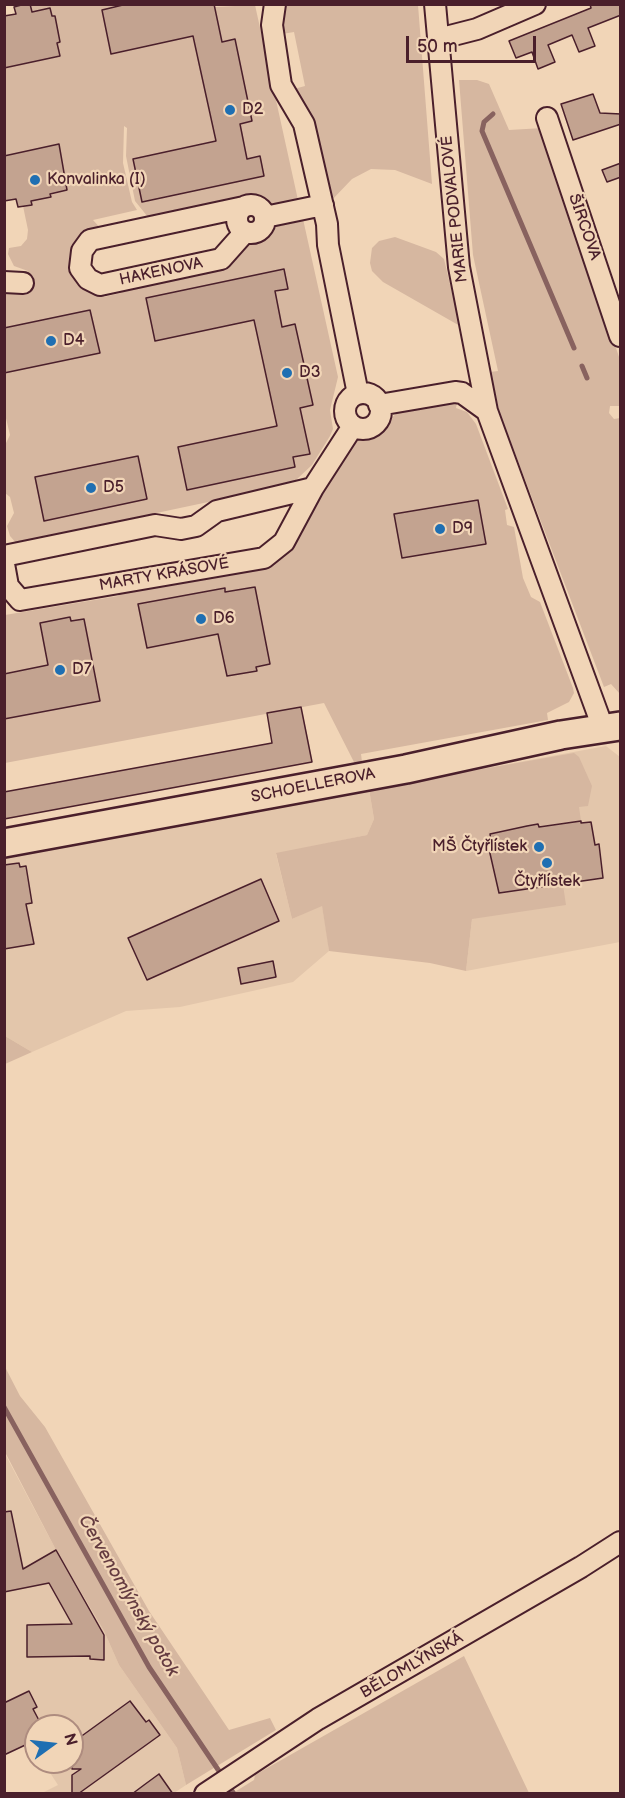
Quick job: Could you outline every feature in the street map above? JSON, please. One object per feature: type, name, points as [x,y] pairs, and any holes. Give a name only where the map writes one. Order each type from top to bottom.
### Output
[{"type":"street","points":[[275,4],[272,25],[281,85],[304,124],[323,205],[358,394]]},
{"type":"street","name":"MARIE PODVALOVÉ","points":[[435,4],[459,267],[487,411],[612,727]]},
{"type":"street","points":[[438,39],[477,29],[535,4]]},
{"type":"street","name":"ŠIRCOVA","points":[[547,118],[621,336]]},
{"type":"street","name":"HAKENOVA","points":[[244,207],[90,240],[82,251],[80,268],[88,279],[100,285],[221,259],[245,232],[259,231],[263,227],[265,217],[323,205]]},
{"type":"street","points":[[245,232],[237,220],[244,207],[257,207],[265,217]]},
{"type":"street","points":[[379,405],[455,392],[462,393],[487,411]]},
{"type":"street","points":[[358,394],[371,395],[379,405],[380,416],[374,425],[364,429],[353,426],[346,417],[346,406],[358,394]]},
{"type":"street","name":"MARTY KRÁSOVÉ","points":[[4,564],[8,586],[20,600],[264,558],[284,542],[313,488],[353,426]]},
{"type":"street","points":[[4,556],[155,525],[181,529],[196,526],[217,511],[313,488]]},
{"type":"street","name":"SCHOELLEROVA","points":[[4,843],[406,769],[612,727]]},
{"type":"street","name":"BĚLOMLÝNSKÁ","points":[[207,1792],[318,1719],[621,1542]]},
{"type":"shaded area","points":[[30,5],[127,5],[102,10],[111,54],[202,34],[207,102],[211,120],[225,139],[133,159],[143,202],[264,176],[260,156],[247,159],[240,124],[252,121],[235,40],[222,42],[215,7],[255,5],[298,200],[265,206],[254,197],[152,222],[135,201],[126,156],[127,128],[124,126],[123,163],[132,202],[137,210],[93,220],[104,232],[80,246],[104,297],[121,293],[125,287],[247,240],[262,237],[270,226],[303,219],[338,377],[330,410],[333,429],[312,465],[296,480],[279,487],[81,529],[79,532],[17,544],[10,536],[7,526],[14,513],[10,497],[5,493],[5,445],[10,435],[5,414],[5,373],[100,353],[90,310],[5,328],[5,292],[12,293],[12,287],[29,287],[28,271],[14,266],[8,254],[9,248],[21,246],[27,239],[28,230],[23,206],[32,205],[31,201],[67,190],[59,144],[5,156],[5,68],[60,56],[57,43],[60,42],[50,8],[32,12]],"holes":[[[283,269],[288,288],[275,292],[282,327],[295,325],[313,405],[300,408],[309,454],[293,457],[295,467],[187,490],[178,447],[285,424],[272,404],[268,387],[259,342],[263,318],[155,341],[146,298]],[[137,456],[146,499],[35,477]]]},
{"type":"shaded area","points":[[286,5],[418,5],[432,184],[395,170],[371,169],[352,179],[331,201],[314,123],[294,89],[305,86],[294,32],[282,34]]},
{"type":"shaded area","points":[[459,80],[477,80],[489,84],[509,130],[543,128],[620,360],[620,406],[610,406],[609,413],[614,419],[620,418],[620,694],[611,684],[604,687],[500,414],[490,372],[498,371],[473,255]]},
{"type":"shaded area","points":[[395,237],[436,252],[444,259],[460,326],[383,282],[372,271],[370,263],[372,248],[379,241]]},
{"type":"shaded area","points":[[457,402],[456,408],[467,412],[476,424],[508,509],[505,510],[507,525],[514,527],[523,578],[531,597],[540,602],[573,688],[574,693],[569,702],[547,713],[548,720],[361,754],[362,762],[355,764],[324,703],[5,763],[5,719],[100,700],[84,619],[71,621],[70,617],[41,623],[48,665],[5,674],[5,615],[118,596],[121,592],[266,559],[354,439],[374,434],[398,412]],"holes":[[[478,500],[485,544],[402,558],[394,514]],[[224,588],[256,671],[227,676],[218,634],[147,648],[138,605]]]},
{"type":"shaded area","name":"MŠ Čtyřlístek","points":[[606,746],[620,757],[620,942],[466,971],[472,919],[443,776]]},
{"type":"shaded area","points":[[574,753],[579,757],[592,786],[588,806],[579,807],[581,821],[498,831],[490,849],[499,893],[563,885],[566,905],[472,919],[466,971],[430,963],[329,951],[322,906],[292,919],[276,853],[367,835],[374,819],[369,789]]},
{"type":"shaded area","points":[[369,789],[374,819],[367,835],[276,854],[292,919],[322,905],[328,941],[329,951],[293,982],[180,1007],[126,1011],[32,1052],[5,1036],[4,853]]},
{"type":"shaded area","points":[[5,1036],[32,1052],[5,1064]]},
{"type":"shaded area","points":[[4,1365],[20,1396],[45,1427],[149,1611],[229,1730],[270,1718],[276,1730],[186,1785],[177,1748],[119,1665],[104,1631],[56,1550],[5,1452]]},
{"type":"shaded area","points":[[4,1452],[56,1550],[104,1631],[119,1665],[177,1748],[186,1785],[174,1793],[42,1793],[58,1785],[51,1774],[84,1774],[84,1714],[24,1714],[24,1734],[16,1722],[5,1727]]},
{"type":"shaded area","points":[[464,1656],[529,1793],[233,1793],[254,1780],[255,1775]]},
{"type":"building","points":[[30,4],[32,12],[50,8],[52,16],[55,16],[60,56],[4,68],[4,16],[16,14],[14,7]]},
{"type":"building","name":"D2","points":[[127,4],[214,4],[222,42],[235,39],[252,121],[240,124],[247,159],[260,156],[264,176],[142,202],[133,159],[216,141],[193,36],[111,54],[102,10]]},
{"type":"building","points":[[590,4],[621,4],[621,15],[588,28],[595,46],[579,52],[572,35],[548,45],[555,62],[538,69],[532,52],[516,58],[509,41],[591,8]]},
{"type":"building","points":[[593,94],[600,113],[621,114],[621,124],[573,140],[561,104]]},
{"type":"building","name":"Konvalinka (I)","points":[[59,144],[67,190],[50,194],[51,197],[31,201],[32,205],[18,207],[16,199],[4,201],[4,156]]},
{"type":"building","points":[[621,163],[621,177],[607,182],[602,170]]},
{"type":"building","name":"D3","points":[[284,269],[288,289],[275,291],[282,327],[295,324],[313,405],[300,408],[310,454],[293,457],[295,467],[187,490],[178,447],[277,426],[254,320],[155,341],[146,298]]},
{"type":"building","name":"D4","points":[[90,310],[100,353],[4,373],[4,328]]},
{"type":"building","name":"D5","points":[[138,456],[147,499],[44,521],[35,477]]},
{"type":"building","name":"D9","points":[[478,500],[486,544],[402,558],[394,514]]},
{"type":"building","name":"D6","points":[[255,587],[270,664],[256,667],[257,671],[227,676],[218,634],[147,648],[138,604],[225,588],[225,592]]},
{"type":"building","name":"D7","points":[[70,617],[71,621],[84,619],[100,701],[4,719],[4,674],[48,665],[40,623]]},
{"type":"building","points":[[301,707],[312,762],[4,819],[4,792],[272,743],[267,713]]},
{"type":"building","name":"Čtyřlístek","points":[[581,821],[581,823],[591,822],[595,845],[599,844],[603,878],[499,893],[489,849],[492,848],[490,834],[538,824],[539,827]]},
{"type":"building","points":[[19,863],[20,867],[26,866],[32,903],[26,904],[34,944],[4,949],[4,865]]},
{"type":"building","points":[[261,879],[279,921],[147,980],[128,938]]},
{"type":"building","points":[[273,961],[276,977],[241,984],[238,968]]},
{"type":"building","points":[[11,1511],[23,1569],[56,1550],[104,1635],[104,1660],[90,1659],[90,1656],[27,1657],[27,1625],[72,1624],[49,1583],[4,1592],[4,1512]]},
{"type":"building","points":[[29,1691],[37,1707],[33,1709],[36,1714],[24,1714],[24,1746],[4,1755],[4,1703]]},
{"type":"building","points":[[130,1701],[146,1722],[149,1720],[160,1735],[78,1794],[72,1794],[72,1775],[84,1774],[84,1734]]},
{"type":"building","points":[[159,1774],[173,1794],[132,1794],[144,1785]]},
{"type":"waterway","points":[[493,114],[484,122],[482,131],[574,348]]},
{"type":"waterway","points":[[582,366],[587,378]]},
{"type":"waterway","name":"Červenomlýnský potok","points":[[4,1407],[149,1667],[223,1777]]},
{"type":"waterway","name":"Červenomlýnský potok","points":[[228,1785],[234,1794]]},
{"type":"place","name":"D2","points":[[230,110]]},
{"type":"place","name":"Konvalinka (I)","points":[[35,180]]},
{"type":"place","name":"D4","points":[[51,341]]},
{"type":"place","name":"D3","points":[[287,373]]},
{"type":"place","name":"D5","points":[[91,488]]},
{"type":"place","name":"D9","points":[[440,529]]},
{"type":"place","name":"D6","points":[[201,619]]},
{"type":"place","name":"D7","points":[[60,670]]},
{"type":"place","name":"MŠ Čtyřlístek","points":[[539,847]]},
{"type":"place","name":"Čtyřlístek","points":[[547,863]]}]
